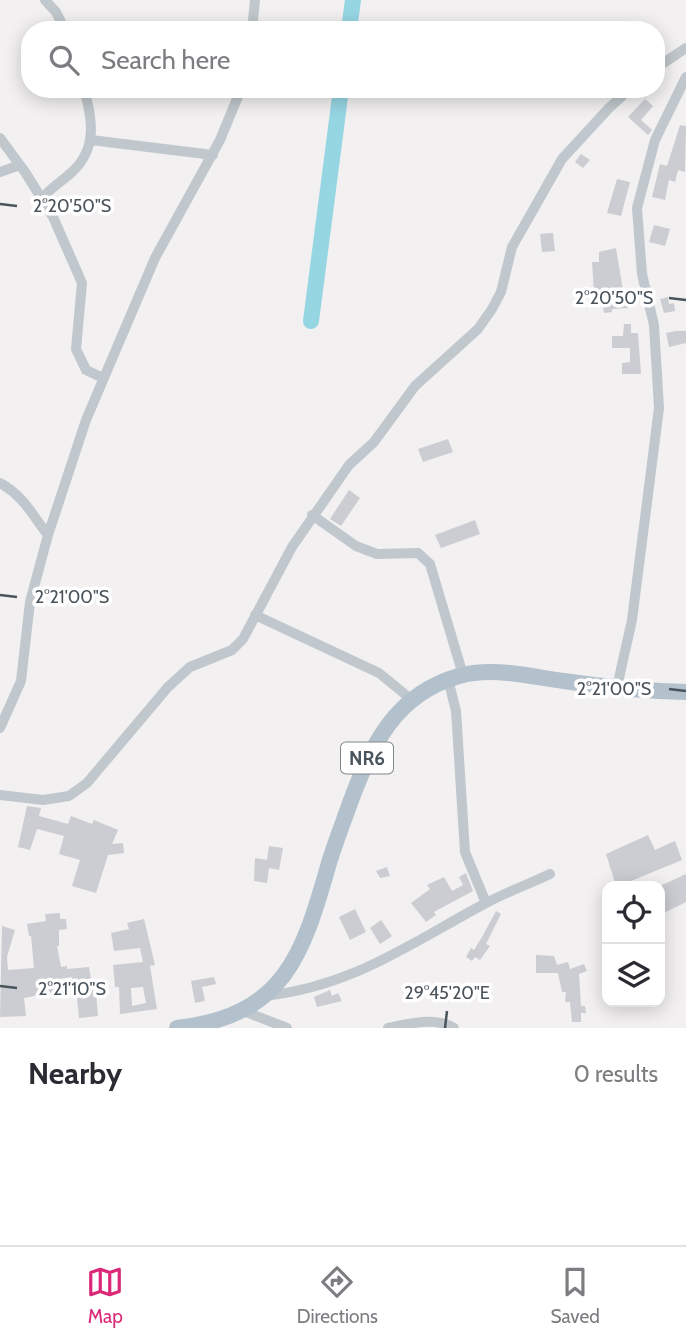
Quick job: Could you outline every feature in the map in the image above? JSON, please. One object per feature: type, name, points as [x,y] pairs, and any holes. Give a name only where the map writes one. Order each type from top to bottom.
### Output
[{"type":"main road","name":"NR6","points":[[177,1028],[204,1024],[241,1010],[264,996],[288,970],[306,940],[332,853],[367,758],[388,724],[412,700],[455,677],[509,673],[617,687],[686,692]]},
{"type":"street","points":[[46,0],[60,21]]},
{"type":"street","points":[[253,21],[255,0]]},
{"type":"street","points":[[665,62],[686,48]]},
{"type":"street","points":[[617,687],[632,620],[659,408],[653,325],[642,274],[637,208],[655,140],[686,77]]},
{"type":"street","points":[[42,198],[82,162],[93,130],[86,98]]},
{"type":"street","points":[[0,728],[21,681],[30,602],[48,535],[86,420],[155,258],[212,155],[237,98]]},
{"type":"street","points":[[0,795],[43,800],[69,796],[87,783],[168,687],[190,667],[232,650],[243,639],[286,557],[312,515],[349,465],[374,442],[415,386],[478,329],[501,292],[512,247],[562,159],[621,98]]},
{"type":"street","points":[[0,138],[42,198],[82,283],[76,349],[86,370],[103,378]]},
{"type":"street","points":[[91,140],[212,155]]},
{"type":"street","points":[[0,172],[20,165]]},
{"type":"street","points":[[0,476],[28,504],[48,535]]},
{"type":"street","points":[[0,483],[14,491]]},
{"type":"street","points":[[312,515],[356,545],[377,554],[418,553],[430,564],[455,677],[465,852],[486,903]]},
{"type":"street","points":[[255,615],[379,673],[412,700]]},
{"type":"street","points":[[264,996],[323,985],[381,962],[486,903],[550,874]]},
{"type":"street","points":[[241,1010],[287,1028]]},
{"type":"street","points":[[388,1028],[413,1022],[447,1024],[454,1028]]},
{"type":"building","points":[[645,99],[653,106],[641,120],[652,130],[648,135],[628,117]]},
{"type":"building","points":[[680,125],[686,126],[685,172],[678,170],[675,182],[669,180],[665,200],[652,197],[660,164],[667,166]]},
{"type":"building","points":[[581,154],[590,160],[583,168],[575,162]]},
{"type":"building","points":[[617,179],[630,182],[621,216],[607,213]]},
{"type":"building","points":[[654,225],[670,229],[665,246],[649,242]]},
{"type":"building","points":[[553,233],[555,251],[542,252],[540,234]]},
{"type":"building","points":[[616,248],[624,296],[628,296],[628,308],[612,309],[612,312],[604,313],[603,306],[599,307],[597,292],[594,292],[592,262],[599,262],[599,252]]},
{"type":"building","points":[[668,297],[669,304],[674,303],[675,311],[664,313],[660,299]]},
{"type":"building","points":[[624,324],[631,324],[631,333],[638,333],[641,374],[622,374],[622,363],[630,362],[630,348],[612,348],[612,336],[623,336]]},
{"type":"building","points":[[686,331],[686,343],[669,347],[666,333]]},
{"type":"building","points":[[448,439],[453,452],[423,462],[418,449]]},
{"type":"building","points":[[349,490],[360,498],[341,526],[330,519]]},
{"type":"building","points":[[475,520],[480,534],[441,548],[435,535]]},
{"type":"building","points":[[27,806],[41,808],[39,816],[68,824],[71,816],[92,824],[94,820],[118,830],[112,844],[123,843],[124,853],[108,855],[96,893],[72,886],[80,860],[59,854],[64,836],[37,829],[30,850],[18,847]]},
{"type":"building","points":[[648,835],[655,850],[675,841],[682,860],[631,881],[614,881],[606,854]]},
{"type":"building","points":[[269,846],[283,848],[279,870],[269,868],[267,883],[254,881],[255,858],[267,860]]},
{"type":"building","points":[[387,867],[390,876],[380,878],[376,871]]},
{"type":"building","points":[[466,873],[473,891],[434,912],[436,915],[426,922],[411,903],[430,889],[427,885],[444,877],[452,891],[463,885],[459,877]]},
{"type":"building","points":[[686,874],[686,902],[665,912],[665,884]]},
{"type":"building","points":[[355,909],[366,932],[350,940],[339,917]]},
{"type":"building","points":[[496,911],[501,914],[486,944],[490,946],[480,960],[475,957],[472,961],[466,957],[471,948],[474,950]]},
{"type":"building","points":[[60,913],[60,919],[66,919],[67,929],[59,930],[57,946],[61,967],[89,967],[93,992],[96,992],[98,1016],[79,1018],[76,987],[73,988],[72,977],[58,979],[60,991],[24,998],[26,1016],[0,1017],[2,926],[15,930],[7,957],[8,970],[34,968],[27,924],[46,921],[45,914]]},
{"type":"building","points":[[144,919],[155,965],[150,966],[157,1009],[120,1014],[119,987],[115,987],[113,965],[143,962],[140,948],[114,951],[111,933],[129,929],[127,923]],"holes":[[[143,987],[146,1003],[132,1006],[131,988]]]},
{"type":"building","points":[[381,920],[392,936],[380,944],[370,928]]},
{"type":"building","points":[[536,955],[554,956],[557,965],[568,962],[570,969],[584,964],[587,971],[579,974],[581,1006],[585,1006],[586,1013],[581,1013],[581,1022],[572,1022],[570,1002],[565,1002],[566,992],[562,992],[558,973],[536,973]]},
{"type":"building","points":[[214,977],[216,984],[202,987],[205,1001],[195,1003],[191,981]]},
{"type":"building","points":[[330,990],[332,996],[338,993],[342,1001],[317,1007],[314,997]]},
{"type":"waterway","points":[[350,21],[353,0]]},
{"type":"waterway","points":[[311,321],[340,98]]}]
